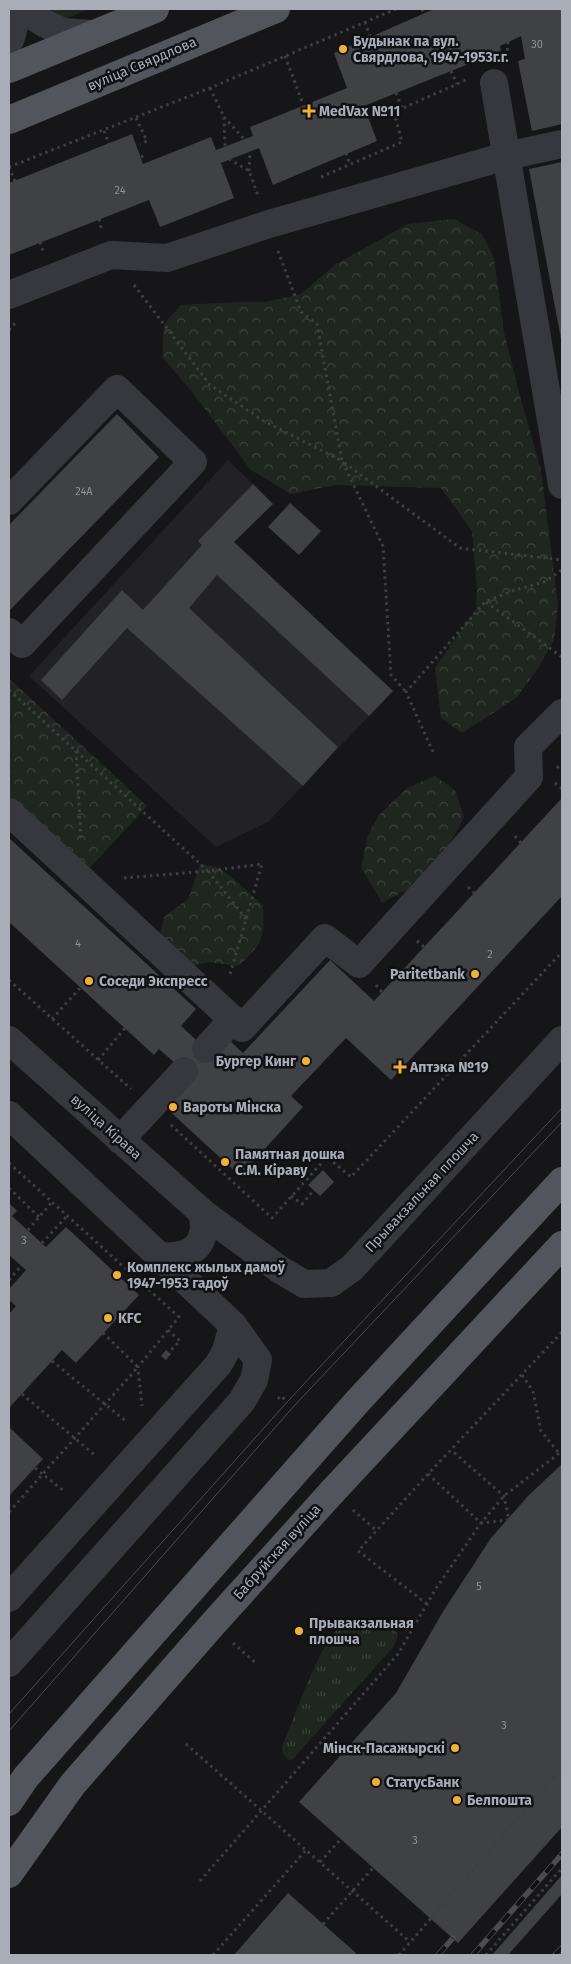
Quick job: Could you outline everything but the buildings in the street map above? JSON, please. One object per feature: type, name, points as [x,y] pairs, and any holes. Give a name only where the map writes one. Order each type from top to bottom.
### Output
[{"type":"main road","points":[[9,69],[155,9]]},
{"type":"main road","name":"вуліца Свярдлова","points":[[9,120],[276,9]]},
{"type":"main road","points":[[9,1802],[26,1777],[358,1402],[562,1181]]},
{"type":"main road","name":"Бабруйская вуліца","points":[[9,1874],[73,1784],[212,1625],[332,1492],[562,1245]]},
{"type":"street","points":[[9,42],[12,36],[14,17],[11,9]]},
{"type":"street","points":[[21,9],[63,32],[92,34]]},
{"type":"street","points":[[500,73],[506,156],[562,485]]},
{"type":"street","points":[[9,296],[111,255],[167,258],[268,224],[506,156],[562,144]]},
{"type":"street","points":[[9,500],[117,389],[193,462],[22,644],[9,632]]},
{"type":"street","points":[[9,812],[242,1028],[325,938],[359,964],[529,777],[528,747],[562,713]]},
{"type":"street","points":[[206,1049],[227,1014]]},
{"type":"street","name":"вуліца Кірава","points":[[9,1040],[203,1213],[262,1256]]},
{"type":"street","name":"Прывакзальная плошча","points":[[262,1256],[278,1269],[304,1284],[331,1283],[352,1268],[562,1040]]},
{"type":"street","points":[[120,1140],[184,1072]]},
{"type":"street","points":[[9,1114],[233,1325],[258,1360],[254,1380],[242,1401],[9,1663]]},
{"type":"street","points":[[160,1256],[179,1257],[195,1249],[203,1234],[203,1213]]},
{"type":"street","points":[[9,1598],[218,1365],[226,1351],[233,1325]]},
{"type":"path","points":[[15,181],[9,167],[210,88],[396,9]]},
{"type":"path","points":[[422,9],[424,13]]},
{"type":"path","points":[[365,22],[370,37]]},
{"type":"path","points":[[500,73],[508,42]]},
{"type":"path","points":[[285,56],[303,104]]},
{"type":"path","points":[[451,71],[457,84]]},
{"type":"path","points":[[210,88],[224,117],[244,139]]},
{"type":"path","points":[[396,92],[402,108]]},
{"type":"path","points":[[224,117],[224,146]]},
{"type":"path","points":[[136,118],[147,141],[140,144]]},
{"type":"path","points":[[104,131],[108,144]]},
{"type":"path","points":[[250,152],[249,171],[301,312],[317,324],[342,462],[383,546],[391,675],[406,692],[433,752]]},
{"type":"path","points":[[346,153],[350,164]]},
{"type":"path","points":[[141,157],[145,155]]},
{"type":"path","points":[[229,159],[249,171]]},
{"type":"path","points":[[111,255],[210,385],[262,420],[342,462],[460,548],[562,560]]},
{"type":"path","points":[[406,692],[485,602],[515,590],[544,582],[562,570]]},
{"type":"path","points":[[485,602],[562,657]]},
{"type":"path","points":[[9,690],[208,871],[246,919]]},
{"type":"path","points":[[76,751],[84,882],[208,871],[262,864],[246,919],[227,1014]]},
{"type":"path","points":[[351,1177],[562,952]]},
{"type":"path","points":[[52,1019],[81,987]]},
{"type":"path","points":[[98,1060],[126,1028]]},
{"type":"path","points":[[9,1163],[179,1317],[138,1367],[9,1512]]},
{"type":"path","points":[[9,1188],[39,1217]]},
{"type":"path","points":[[291,1196],[302,1204],[314,1190]]},
{"type":"path","points":[[28,1230],[52,1202]]},
{"type":"path","points":[[42,1243],[67,1216]]},
{"type":"path","points":[[9,1280],[21,1266]]},
{"type":"path","points":[[168,1330],[180,1341],[169,1352]]},
{"type":"path","points":[[427,1604],[358,1551],[562,1332]]},
{"type":"path","points":[[103,1333],[138,1367],[141,1406]]},
{"type":"path","points":[[52,1361],[127,1422]]},
{"type":"path","points":[[200,1881],[398,1654],[427,1604],[481,1523],[504,1496],[561,1452],[541,1431],[533,1391],[522,1375]]},
{"type":"path","points":[[22,1394],[96,1456]]},
{"type":"path","points":[[280,1396],[288,1401]]},
{"type":"path","points":[[428,1474],[481,1523],[508,1520],[504,1496],[451,1450]]},
{"type":"path","points":[[35,1468],[65,1492]]},
{"type":"path","points":[[186,1744],[410,1942]]},
{"type":"path","points":[[399,1955],[562,1768]]},
{"type":"path","points":[[320,1862],[341,1839]]},
{"type":"path","points":[[213,1955],[306,1850]]},
{"type":"path","points":[[323,1924],[373,1868]]},
{"type":"path","points":[[486,1955],[562,1868]]},
{"type":"shaded area","points":[[228,460],[253,484],[234,542],[393,691],[268,822],[216,847],[29,676]]},
{"type":"green space","points":[[37,9],[89,9],[68,18],[50,18]]},
{"type":"green space","points":[[454,219],[482,234],[494,258],[504,332],[541,470],[558,605],[554,640],[537,670],[516,698],[462,733],[441,718],[435,668],[476,609],[477,591],[472,531],[441,488],[336,485],[291,494],[251,470],[193,393],[162,357],[164,324],[181,305],[266,302],[301,294],[336,264],[408,224]]},
{"type":"green space","points":[[9,678],[147,806],[87,871],[9,799]]},
{"type":"green space","points":[[435,776],[455,790],[464,817],[439,863],[420,883],[382,903],[361,867],[368,835],[379,815],[407,788]]},
{"type":"green space","points":[[200,864],[217,867],[228,874],[263,905],[263,933],[261,940],[253,952],[238,966],[210,962],[186,967],[158,945],[164,917],[189,898]]},
{"type":"green space","points":[[385,1623],[394,1628],[398,1635],[394,1646],[293,1759],[289,1760],[283,1754],[282,1747],[316,1664],[332,1635],[343,1628]]},
{"type":"tram line","points":[[9,1714],[288,1401],[562,1108]]},
{"type":"tram line","points":[[9,1731],[294,1406],[562,1122]]},
{"type":"railway","points":[[473,1955],[562,1854]]},
{"type":"railway","points":[[438,1955],[453,1938]]},
{"type":"railway","points":[[555,1955],[562,1948]]},
{"type":"place","name":"Будынак па вул. Свярдлова, 1947-1953г.г.","points":[[343,49]]},
{"type":"place","name":"MedVax №11","points":[[309,111]]},
{"type":"place","name":"Paritetbank","points":[[475,974]]},
{"type":"place","name":"Соседи Экспресс","points":[[89,981]]},
{"type":"place","name":"Бургер Кинг","points":[[306,1061]]},
{"type":"place","name":"Аптэка №19","points":[[400,1067]]},
{"type":"place","name":"Вароты Мінска","points":[[173,1107]]},
{"type":"place","name":"Памятная дошка С.М. Кіраву","points":[[225,1162]]},
{"type":"place","name":"Комплекс жылых дамоў 1947-1953 гадоў","points":[[117,1275]]},
{"type":"place","name":"KFC","points":[[108,1318]]},
{"type":"place","name":"Прывакзальная плошча","points":[[299,1631]]},
{"type":"place","name":"Мінск-Пасажырскі","points":[[455,1748]]},
{"type":"place","name":"СтатусБанк","points":[[376,1782]]},
{"type":"place","name":"Белпошта","points":[[457,1800]]}]
